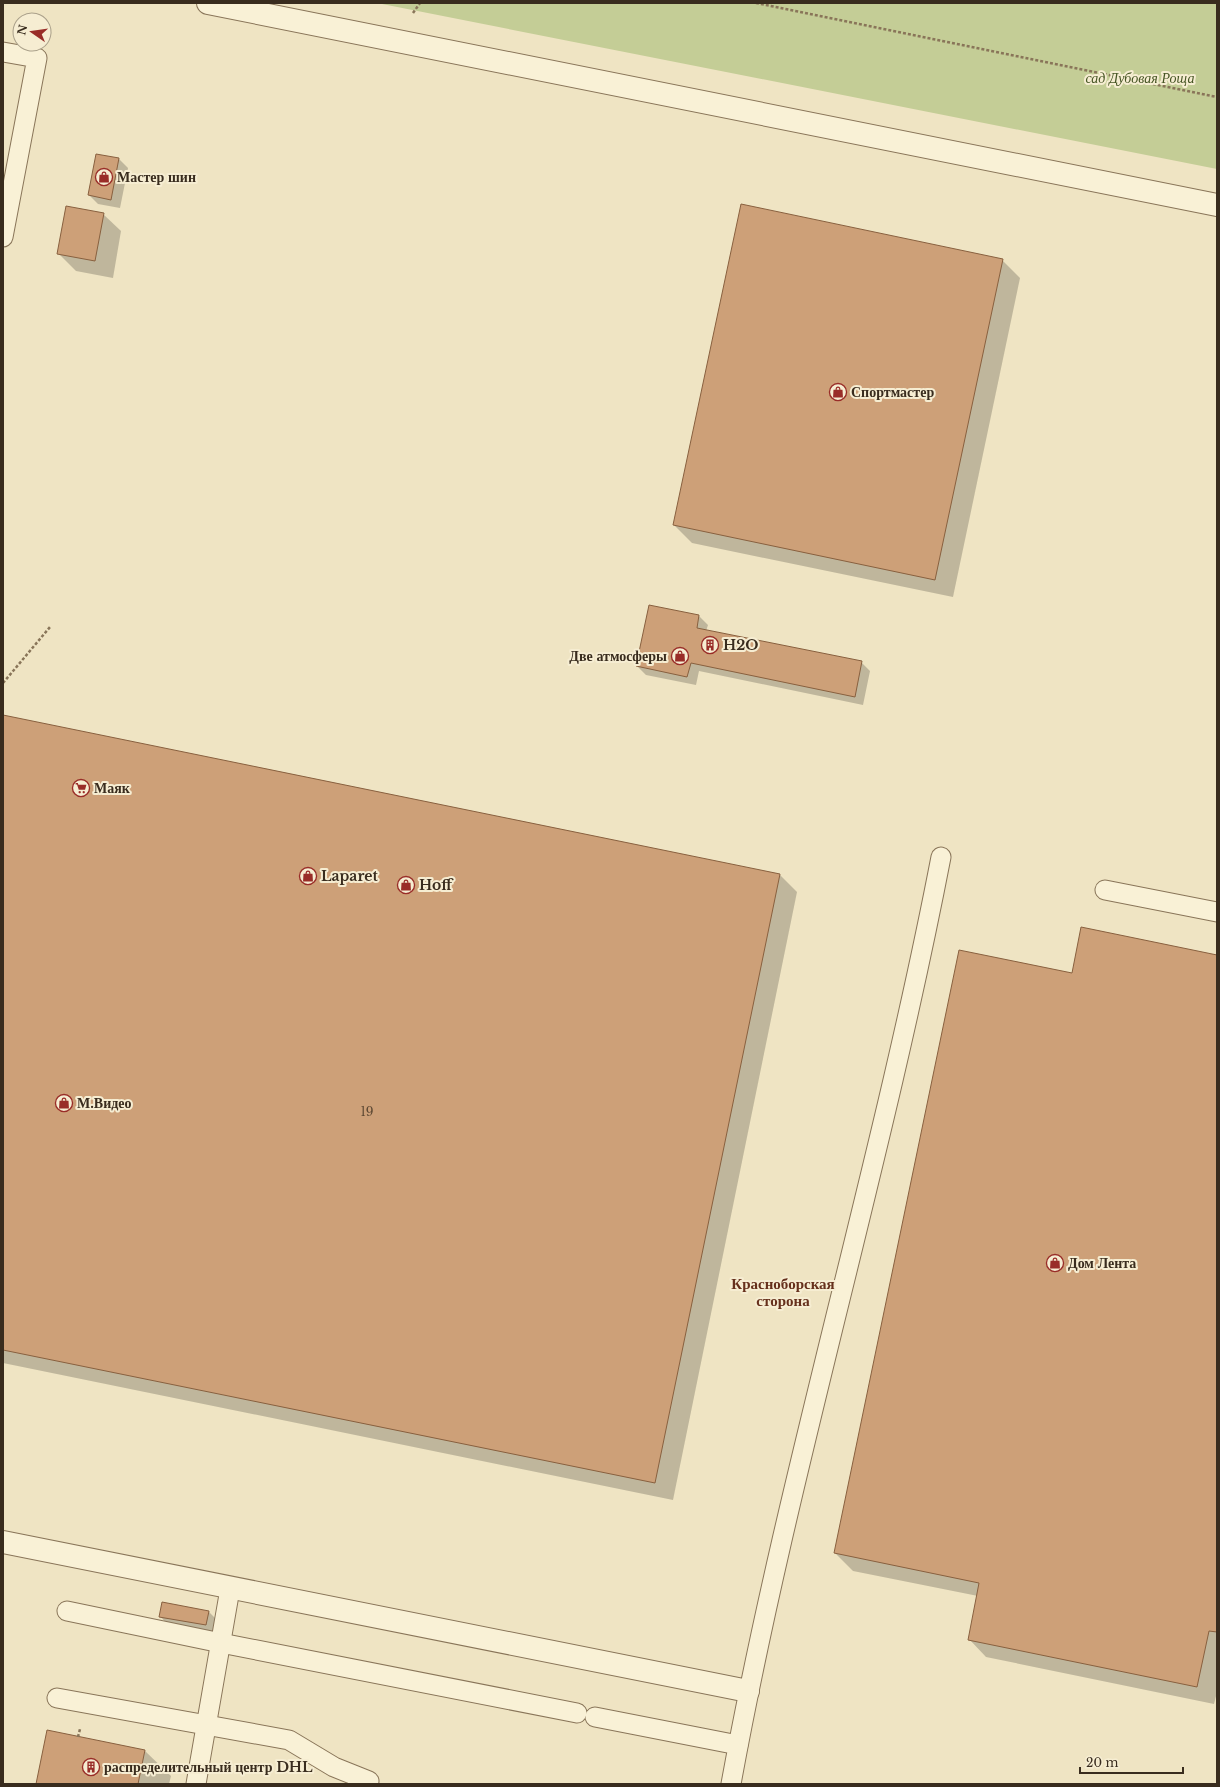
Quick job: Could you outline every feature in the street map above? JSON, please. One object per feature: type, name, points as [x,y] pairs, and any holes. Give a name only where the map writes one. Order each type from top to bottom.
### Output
[{"type":"street","points":[[208,3],[1217,205]]},
{"type":"street","points":[[3,1542],[230,1589],[748,1691]]},
{"type":"lane","points":[[3,52],[37,58],[3,237]]},
{"type":"lane","points":[[731,1784],[748,1691],[771,1582],[920,966],[941,857]]},
{"type":"lane","points":[[1105,890],[1217,912]]},
{"type":"lane","points":[[196,1784],[230,1589]]},
{"type":"lane","points":[[67,1611],[220,1643],[738,1745]]},
{"type":"lane","points":[[57,1698],[288,1740],[334,1767],[369,1781],[368,1784]]},
{"type":"path","points":[[416,8],[420,3]]},
{"type":"path","points":[[756,3],[1217,97]]},
{"type":"path","points":[[3,683],[50,627]]},
{"type":"green space","name":"сад Дубовая Роща","points":[[377,3],[1217,3],[1217,169]]},
{"type":"building","name":"Мастер шин","points":[[96,154],[119,158],[111,200],[88,195]]},
{"type":"building","name":"Спортмастер","points":[[741,204],[1003,259],[935,580],[673,525]]},
{"type":"building","points":[[66,206],[104,213],[95,261],[57,254]]},
{"type":"building","name":"H2O","points":[[649,605],[699,615],[697,628],[862,661],[855,697],[691,663],[687,677],[636,666]]},
{"type":"building","points":[[3,715],[780,874],[655,1483],[3,1350]]},
{"type":"building","name":"Дом Лента","points":[[1081,927],[1217,955],[1217,1632],[1209,1631],[1197,1687],[968,1640],[979,1583],[834,1553],[959,950],[1072,973]]},
{"type":"building","points":[[162,1602],[209,1611],[206,1625],[159,1617]]},
{"type":"building","name":"распределительный центр DHL","points":[[47,1730],[145,1750],[138,1784],[36,1784]]},
{"type":"place","name":"Мастер шин","points":[[104,177]]},
{"type":"place","name":"Спортмастер","points":[[838,392]]},
{"type":"place","name":"H2O","points":[[710,645]]},
{"type":"place","name":"Две атмосферы","points":[[680,656]]},
{"type":"place","name":"Маяк","points":[[81,788]]},
{"type":"place","name":"Laparet","points":[[308,876]]},
{"type":"place","name":"Hoff","points":[[406,885]]},
{"type":"place","name":"М.Видео","points":[[64,1103]]},
{"type":"place","name":"Дом Лента","points":[[1055,1263]]},
{"type":"place","name":"распределительный центр DHL","points":[[91,1767]]},
{"type":"district","name":"Красноборская сторона","points":[[783,1292]]}]
